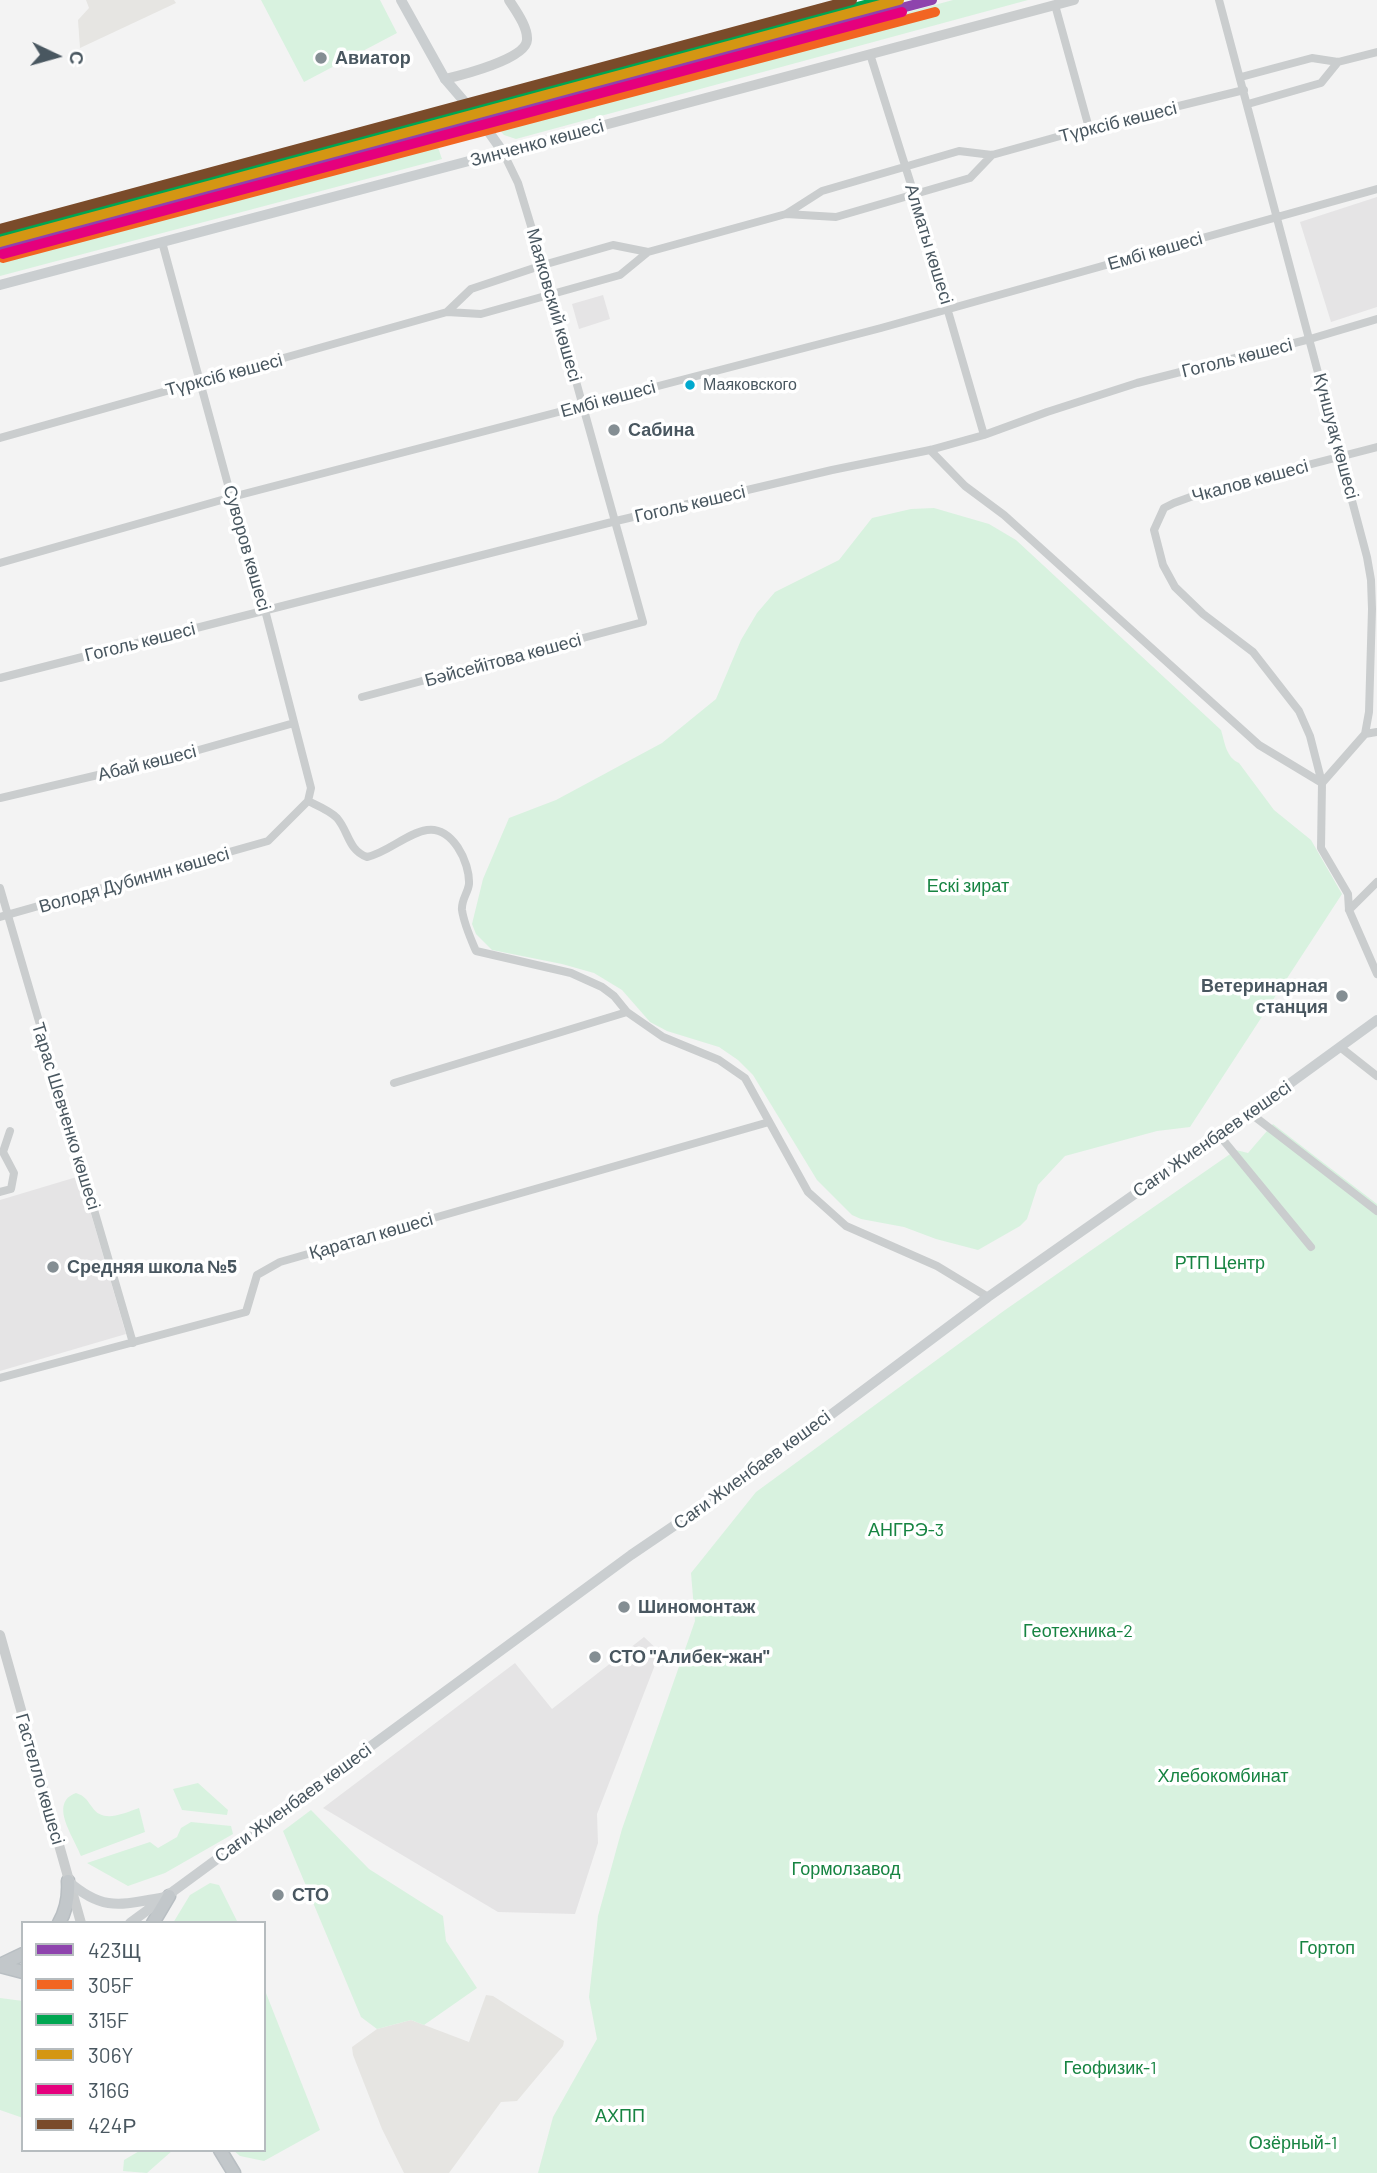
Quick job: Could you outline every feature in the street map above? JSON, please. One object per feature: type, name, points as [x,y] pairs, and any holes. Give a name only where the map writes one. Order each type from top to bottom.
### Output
[{"type":"highway","points":[[60,1921],[69,1894],[68,1881]]},
{"type":"highway","points":[[154,1921],[169,1896]]},
{"type":"highway","points":[[0,1965],[21,1955]]},
{"type":"highway","points":[[0,1965],[21,1962]]},
{"type":"highway","points":[[0,1965],[21,1971]]},
{"type":"highway","points":[[221,2152],[234,2173]]},
{"type":"main road","points":[[401,0],[445,79],[503,152]]},
{"type":"main road","name":"Зинченко көшесі","points":[[0,285],[503,152]]},
{"type":"main road","name":"Сағи Жиенбаев көшесі","points":[[133,1921],[631,1555],[765,1464],[988,1297],[1377,1020]]},
{"type":"main road","points":[[68,1881],[100,1903],[132,1902],[169,1896]]},
{"type":"street","points":[[445,79],[510,58],[526,47],[526,30],[509,0]]},
{"type":"street","name":"Зинченко көшесі","points":[[503,152],[1073,0]]},
{"type":"street","name":"Күншуақ көшесі","points":[[1219,0],[1341,457],[1371,580],[1369,712],[1365,734]]},
{"type":"street","points":[[1055,5],[1089,128]]},
{"type":"street","points":[[1241,77],[1312,58],[1338,62],[1377,52]]},
{"type":"street","name":"Алматы көшесі","points":[[870,54],[984,435]]},
{"type":"street","points":[[1248,104],[1321,83],[1338,62]]},
{"type":"street","name":"Түрксіб көшесі","points":[[0,438],[447,312],[481,314],[621,275],[648,252],[786,214],[822,191],[961,150],[992,155],[1244,90]]},
{"type":"street","name":"Маяковский көшесі","points":[[503,152],[518,183],[552,295],[643,622]]},
{"type":"street","name":"Түрксіб көшесі","points":[[786,214],[836,217],[970,178],[992,155]]},
{"type":"street","name":"Ембі көшесі","points":[[0,563],[232,498],[948,309],[1377,188]]},
{"type":"street","name":"Суворов көшесі","points":[[162,242],[265,610],[311,788],[307,801]]},
{"type":"street","name":"Түрксіб көшесі","points":[[447,312],[471,289],[543,265],[613,245],[648,252]]},
{"type":"street","name":"Гоголь көшесі","points":[[0,678],[616,522],[832,470],[930,450],[984,435],[1137,383],[1310,340],[1377,318]]},
{"type":"street","name":"Чкалов көшесі","points":[[1322,783],[1310,736],[1299,711],[1254,652],[1203,614],[1175,587],[1163,565],[1154,530],[1164,508],[1207,491],[1377,447]]},
{"type":"street","points":[[930,450],[965,486],[1004,515],[1259,745],[1322,783]]},
{"type":"street","name":"Бәйсейітова көшесі","points":[[362,697],[643,622]]},
{"type":"street","name":"Абай көшесі","points":[[0,798],[174,757],[294,723]]},
{"type":"street","points":[[1377,732],[1365,734],[1322,783],[1321,848],[1348,894],[1349,910],[1377,974]]},
{"type":"street","points":[[307,801],[330,811],[339,821],[351,847],[367,857],[427,830],[439,831],[449,836],[469,872],[468,888],[461,905],[465,927],[476,951],[571,972],[602,987],[614,996],[627,1012],[663,1037],[719,1060],[745,1078],[808,1192],[846,1226],[937,1266],[988,1297]]},
{"type":"street","name":"Володя Дубинин көшесі","points":[[4,916],[268,841],[307,801]]},
{"type":"street","points":[[1349,910],[1377,882]]},
{"type":"street","name":"Тарас Шевченко көшесі","points":[[0,888],[4,916],[133,1343]]},
{"type":"street","points":[[394,1083],[627,1012]]},
{"type":"street","points":[[1340,1047],[1377,1076]]},
{"type":"street","points":[[1250,1113],[1377,1211]]},
{"type":"street","name":"Қаратал көшесі","points":[[0,1378],[246,1312],[257,1275],[280,1262],[769,1122]]},
{"type":"street","points":[[0,1192],[11,1189],[14,1173],[3,1152],[10,1131]]},
{"type":"street","points":[[1219,1135],[1311,1247]]},
{"type":"street","name":"Гастелло көшесі","points":[[0,1635],[80,1921]]},
{"type":"shaded area","points":[[86,0],[174,0],[176,3],[80,48],[78,20],[89,8]]},
{"type":"shaded area","points":[[1377,197],[1377,307],[1331,322],[1300,222]]},
{"type":"shaded area","points":[[603,295],[610,319],[579,329],[572,304]]},
{"type":"shaded area","name":"Средняя школа №5","points":[[80,1176],[126,1334],[0,1371],[0,1200]]},
{"type":"shaded area","points":[[644,1637],[660,1652],[597,1814],[598,1843],[575,1914],[498,1912],[323,1808],[515,1663],[552,1709]]},
{"type":"shaded area","points":[[486,1995],[493,1996],[564,2041],[563,2046],[517,2101],[501,2102],[449,2173],[404,2173],[382,2129],[352,2047],[377,2029],[411,2020],[469,2042]]},
{"type":"green space","name":"Авиатор","points":[[261,0],[380,0],[397,33],[304,82]]},
{"type":"green space","points":[[953,0],[1028,0],[516,139],[504,135],[494,124]]},
{"type":"green space","points":[[435,139],[442,159],[0,276],[0,258]]},
{"type":"green space","name":"Ескі зират","points":[[934,508],[989,524],[1016,540],[1221,730],[1231,757],[1239,763],[1274,810],[1311,840],[1342,894],[1190,1127],[1157,1131],[1065,1156],[1038,1185],[1027,1219],[1020,1226],[978,1250],[904,1227],[852,1215],[817,1180],[753,1075],[738,1060],[719,1047],[667,1031],[650,1022],[622,990],[594,973],[492,950],[476,934],[472,924],[483,879],[509,818],[556,800],[662,743],[716,699],[741,640],[757,613],[775,592],[839,560],[872,518],[911,509]]},
{"type":"green space","points":[[1273,1124],[1377,1204],[1377,2173],[538,2173],[553,2117],[597,2039],[589,1997],[598,1916],[622,1829],[695,1621],[691,1573],[756,1492],[1005,1310],[1236,1150],[1248,1153]]},
{"type":"green space","points":[[198,1783],[228,1810],[227,1815],[182,1810],[173,1789]]},
{"type":"green space","points":[[76,1793],[102,1815],[114,1816],[139,1808],[145,1832],[81,1856],[63,1812],[68,1798]]},
{"type":"green space","points":[[311,1810],[369,1869],[443,1916],[446,1941],[477,1988],[424,2025],[411,2020],[377,2029],[361,2017],[283,1831]]},
{"type":"green space","points":[[191,1822],[231,1826],[233,1834],[165,1873],[128,1886],[87,1863],[150,1842],[158,1848],[177,1837],[181,1828]]},
{"type":"green space","points":[[210,1883],[219,1885],[237,1921],[174,1921],[190,1895]]},
{"type":"green space","points":[[266,1993],[320,2130],[264,2161],[240,2156],[235,2152],[266,2152]]},
{"type":"green space","points":[[0,1998],[21,2001],[21,2117],[0,2110]]},
{"type":"green space","points":[[138,2152],[171,2152],[147,2173],[123,2171],[124,2160]]},
{"type":"railway","points":[[0,255],[219,197]]},
{"type":"transit line","name":"424Р","points":[[0,229],[852,0]]},
{"type":"transit line","name":"315F","points":[[0,233],[884,0]]},
{"type":"transit line","name":"306Y","points":[[0,242],[899,0]]},
{"type":"transit line","name":"423Щ","points":[[0,246],[932,0]]},
{"type":"transit line","name":"316G","points":[[3,254],[902,12]]},
{"type":"transit line","name":"305F","points":[[3,258],[935,12]]},
{"type":"place","name":"Авиатор","points":[[321,58]]},
{"type":"place","name":"Маяковского","points":[[690,385]]},
{"type":"place","name":"Сабина","points":[[614,430]]},
{"type":"place","name":"Ветеринарная станция","points":[[1342,996]]},
{"type":"place","name":"Средняя школа №5","points":[[53,1267]]},
{"type":"place","name":"Шиномонтаж","points":[[624,1607]]},
{"type":"place","name":"СТО \"Алибек-жан\"","points":[[595,1657]]},
{"type":"place","name":"СТО","points":[[278,1895]]},
{"type":"park label","name":"РТП Центр","points":[[1220,1263]]},
{"type":"park label","name":"АНГРЭ-3","points":[[906,1530]]},
{"type":"park label","name":"Геотехника-2","points":[[1078,1631]]},
{"type":"park label","name":"Хлебокомбинат","points":[[1223,1776]]},
{"type":"park label","name":"Гормолзавод","points":[[846,1869]]},
{"type":"park label","name":"Гортоп","points":[[1327,1948]]},
{"type":"park label","name":"Геофизик-1","points":[[1110,2068]]},
{"type":"park label","name":"АХПП","points":[[620,2116]]},
{"type":"park label","name":"Озёрный-1","points":[[1293,2143]]}]
